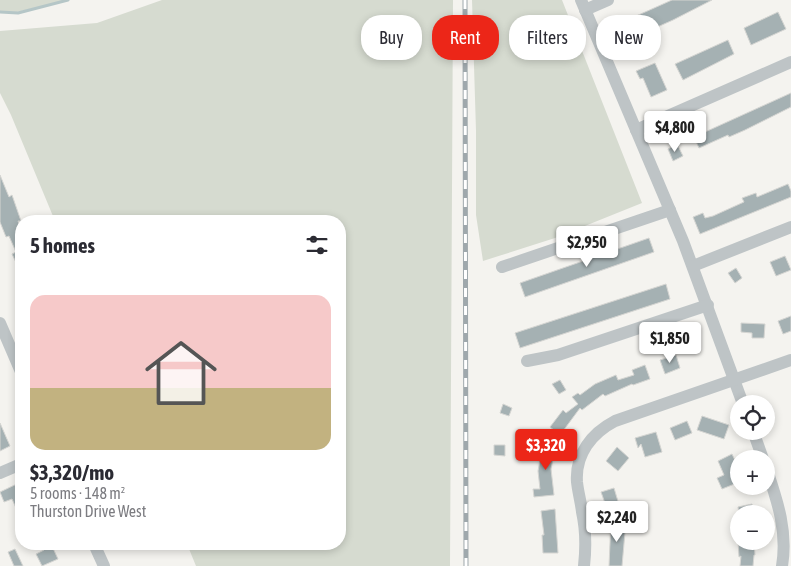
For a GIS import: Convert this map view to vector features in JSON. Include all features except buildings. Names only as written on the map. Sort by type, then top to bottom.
[{"type":"street","points":[[608,0],[583,5],[693,266],[740,395]]},
{"type":"street","points":[[636,130],[791,62]]},
{"type":"street","points":[[502,266],[670,210]]},
{"type":"street","points":[[693,266],[791,227]]},
{"type":"street","points":[[527,361],[558,355],[708,305]]},
{"type":"street","points":[[0,323],[15,358]]},
{"type":"street","points":[[584,566],[585,534],[576,480],[581,456],[586,445],[595,434],[615,420],[791,360]]},
{"type":"street","points":[[0,473],[15,467]]},
{"type":"street","points":[[775,495],[781,514],[784,538],[782,566]]},
{"type":"street","points":[[97,550],[104,566]]},
{"type":"shaded area","points":[[0,0],[68,0],[13,13],[0,12]]},
{"type":"shaded area","points":[[162,0],[453,0],[453,15],[432,15],[432,60],[453,60],[450,566],[196,566],[189,550],[346,550],[346,215],[53,215],[0,93],[0,31],[97,23]]},
{"type":"shaded area","points":[[472,0],[562,0],[568,15],[509,15],[509,60],[586,60],[642,203],[555,238],[483,261],[476,215],[474,60],[499,60],[499,15],[472,15]]},
{"type":"waterway","points":[[0,12],[18,13],[68,0]]},
{"type":"railway","points":[[465,0],[466,566]]}]
